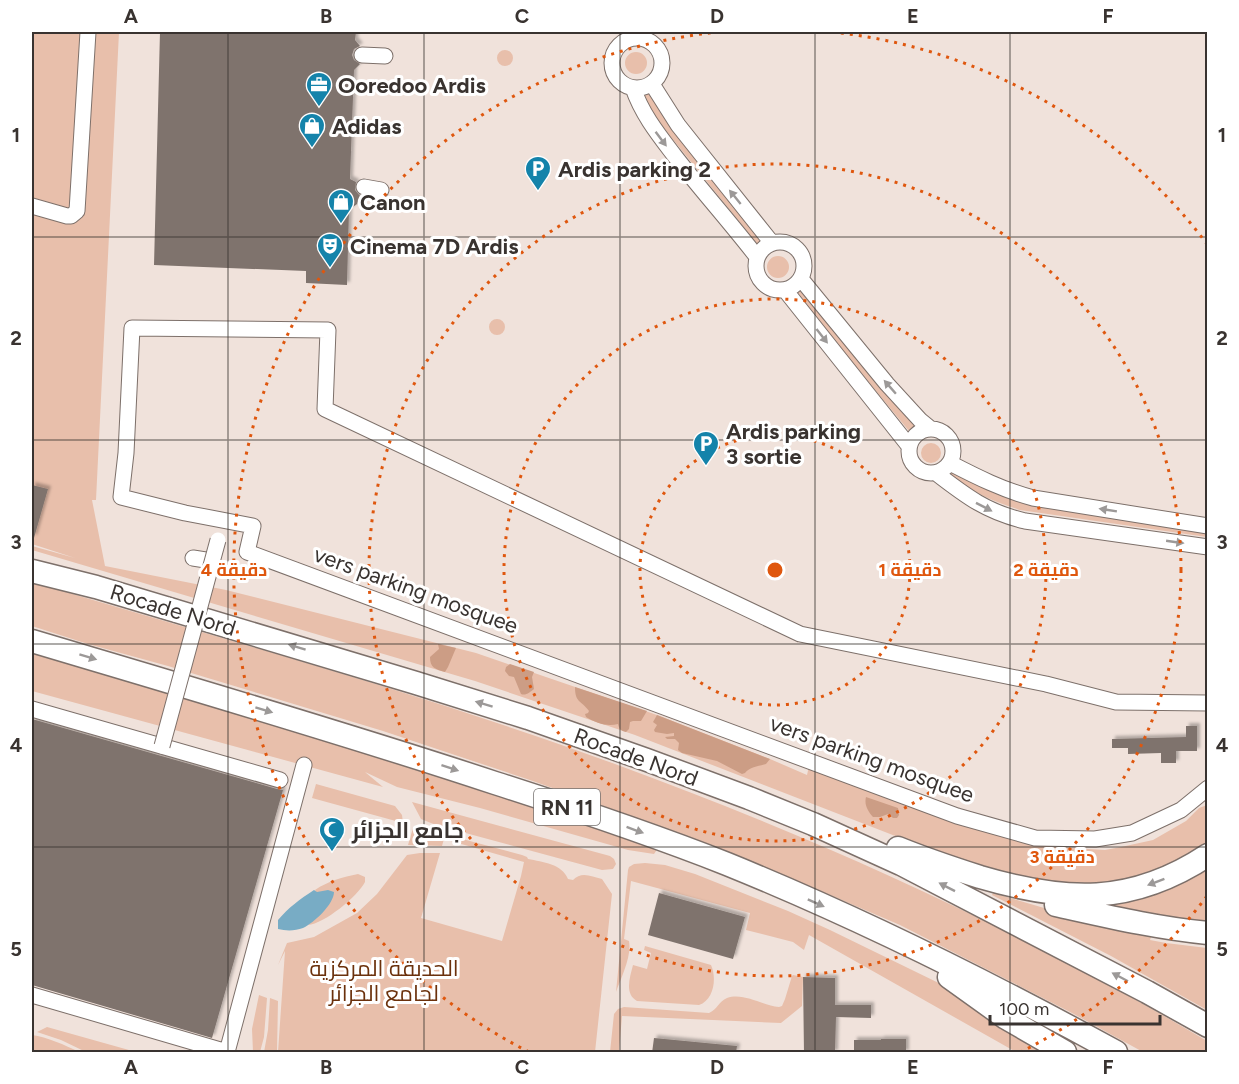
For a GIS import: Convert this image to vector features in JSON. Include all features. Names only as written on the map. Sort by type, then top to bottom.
[{"type":"highway","points":[[32,563],[51,568],[110,592]]},
{"type":"highway","name":"Rocade Nord","points":[[32,571],[110,592],[528,718],[647,760],[813,824],[975,901],[1208,1026]]},
{"type":"highway","name":"RN 11","points":[[32,641],[334,731],[569,807],[727,864],[916,949],[1116,1053]]},
{"type":"highway","points":[[528,718],[572,727],[654,754],[754,790],[914,855],[1023,889],[1066,895],[1120,892],[1146,886],[1178,873],[1208,855]]},
{"type":"highway","points":[[951,868],[1019,895],[1056,905],[1138,923],[1208,933]]},
{"type":"highway","points":[[916,949],[982,1002],[1065,1053]]},
{"type":"street","points":[[32,206],[67,216],[77,211],[88,32]]},
{"type":"street","points":[[645,35],[662,55],[662,71],[652,84],[646,87],[626,86],[615,76],[612,69],[613,54],[624,36],[631,38],[645,35]]},
{"type":"street","points":[[362,55],[385,56]]},
{"type":"street","points":[[652,84],[678,125],[772,243]]},
{"type":"street","points":[[633,88],[645,115],[657,133],[757,257]]},
{"type":"street","points":[[364,187],[381,190]]},
{"type":"street","points":[[772,243],[790,244],[798,249],[804,262],[801,279],[793,287],[785,290],[776,291],[766,287],[756,272],[755,262],[760,251],[772,243]]},
{"type":"street","points":[[801,279],[887,384],[920,420],[949,439],[953,455],[950,463],[943,470],[928,474],[913,466],[908,453],[912,439],[918,433],[931,429]]},
{"type":"street","points":[[785,290],[909,446]]},
{"type":"street","name":"vers parking mosquee","points":[[1208,703],[1116,702],[1046,684],[800,634],[325,410],[328,330],[132,328],[126,453],[121,497],[185,513],[253,526],[247,552],[957,816],[1035,838],[1095,839],[1132,833],[1181,810],[1208,788]]},
{"type":"street","points":[[950,463],[994,485],[1033,498],[1208,526]]},
{"type":"street","points":[[936,473],[975,502],[1009,517],[1208,547]]},
{"type":"street","points":[[162,746],[218,540]]},
{"type":"street","points":[[193,558],[212,561]]},
{"type":"street","points":[[32,709],[280,780]]},
{"type":"street","points":[[32,995],[227,1052],[304,765]]},
{"type":"street","points":[[1138,931],[1178,940],[1208,943]]},
{"type":"green space","points":[[32,32],[119,32],[96,500],[92,500],[105,566],[226,590],[476,653],[657,715],[807,775],[809,766],[1025,842],[1055,847],[1105,850],[1121,847],[1153,840],[1186,821],[1199,808],[1207,805],[1207,849],[1160,875],[1071,889],[970,865],[635,735],[475,681],[32,550],[32,546],[75,558],[32,544]]},
{"type":"green space","points":[[502,50],[508,50],[513,58],[511,64],[502,66],[497,61],[497,55]]},
{"type":"green space","points":[[632,52],[640,52],[647,59],[647,67],[640,74],[632,74],[625,67],[625,59]]},
{"type":"green space","points":[[648,90],[660,112],[764,241],[758,245],[654,116],[642,93]]},
{"type":"green space","points":[[778,256],[786,259],[789,267],[786,275],[778,278],[770,275],[767,267],[770,259]]},
{"type":"green space","points":[[800,287],[915,426],[909,431],[794,292]]},
{"type":"green space","points":[[494,319],[500,319],[505,327],[503,333],[494,335],[489,330],[489,324]]},
{"type":"green space","points":[[927,443],[935,443],[941,449],[941,457],[935,463],[927,463],[921,457],[921,449]]},
{"type":"green space","points":[[954,470],[986,489],[1012,500],[1207,530],[1207,537],[1020,510],[966,487],[950,475]]},
{"type":"green space","points":[[32,582],[325,668],[470,714],[615,764],[768,823],[917,889],[1064,961],[1207,1041],[1207,1052],[1143,1052],[900,925],[751,861],[645,821],[383,731],[32,626]]},
{"type":"green space","points":[[32,652],[411,768],[638,842],[656,851],[654,854],[628,850],[397,787],[365,772],[383,787],[32,691]]},
{"type":"green space","points":[[316,784],[395,806],[402,815],[403,823],[312,798]]},
{"type":"green space","points":[[412,802],[610,856],[616,864],[613,869],[602,870],[436,825],[421,819]]},
{"type":"green space","name":"الحديقة المركزية لجامع الجزائر","points":[[413,828],[455,837],[551,864],[561,870],[568,879],[573,880],[583,875],[602,879],[612,894],[595,1052],[278,1052],[285,951],[278,965],[287,943],[314,937],[357,913],[377,894],[407,855],[440,853],[421,918],[502,941],[524,862],[444,839],[442,846],[408,845]]},
{"type":"green space","points":[[1207,863],[1207,926],[1073,902]]},
{"type":"green space","points":[[634,864],[665,865],[695,874],[830,930],[951,989],[1059,1052],[1016,1052],[809,935],[804,950],[793,942],[746,930],[750,913],[631,881],[624,939],[629,941],[630,947],[616,992],[628,870]]},
{"type":"green space","points":[[358,874],[365,877],[361,888],[331,915],[308,925],[317,917],[319,892],[315,890],[325,884]]},
{"type":"green space","points":[[993,893],[1151,937],[1150,940],[1207,948],[1207,1010],[1111,956],[992,895]]},
{"type":"green space","points":[[645,946],[711,965],[714,982],[708,998],[699,1005],[637,1001],[633,998],[629,985],[633,965],[647,969],[651,953],[644,950]]},
{"type":"green space","points":[[793,975],[803,977],[802,1006],[781,1023],[622,1016],[619,1052],[610,1052],[614,1014],[618,1009],[624,1007],[709,1013],[724,999],[733,997],[747,998],[779,1007],[782,1006]]},
{"type":"green space","points":[[259,995],[267,998],[264,1037],[260,1052],[253,1052],[252,1029]]},
{"type":"green space","points":[[270,998],[278,1001],[277,1052],[264,1052]]},
{"type":"green space","points":[[47,1027],[136,1052],[86,1052],[37,1032]]},
{"type":"green space","points":[[32,1035],[50,1039],[79,1052],[32,1052]]},
{"type":"shaded area","points":[[438,644],[456,648],[445,672],[436,669],[431,664],[430,657],[439,649]]},
{"type":"shaded area","points":[[510,664],[534,672],[532,677],[534,689],[521,694],[514,677],[509,676],[505,671]]},
{"type":"shaded area","points":[[575,687],[647,711],[641,721],[630,722],[629,729],[624,732],[620,730],[618,724],[602,724],[586,717],[585,714],[589,711],[577,699]]},
{"type":"shaded area","points":[[657,715],[770,759],[766,764],[742,774],[717,761],[682,753],[678,750],[679,743],[675,739],[665,737],[674,736],[674,733],[655,732],[657,725],[653,722]]},
{"type":"shaded area","points":[[866,797],[898,808],[899,815],[897,818],[888,814],[873,817],[867,808]]},
{"type":"water","points":[[314,890],[334,892],[331,902],[323,913],[303,928],[278,929],[278,920],[294,904]]},
{"type":"building","points":[[160,32],[356,32],[355,40],[360,46],[354,49],[352,55],[354,60],[360,64],[354,70],[350,179],[356,182],[355,190],[360,196],[357,204],[349,210],[347,285],[306,283],[306,271],[154,265]]},
{"type":"building","points":[[32,485],[48,489],[34,538],[32,537]]},
{"type":"building","points":[[32,719],[283,790],[212,1038],[32,985]]},
{"type":"building","points":[[1186,726],[1197,726],[1197,751],[1176,751],[1176,763],[1161,763],[1161,753],[1128,754],[1128,748],[1112,748],[1112,739],[1186,737]]},
{"type":"building","points":[[659,893],[745,917],[733,959],[648,935]]},
{"type":"building","points":[[803,977],[835,978],[835,1005],[871,1005],[871,1018],[836,1017],[835,1053],[804,1053]]},
{"type":"building","points":[[654,1038],[737,1046],[736,1053],[652,1053]]},
{"type":"building","points":[[906,1039],[906,1053],[854,1053],[854,1040]]},
{"type":"place","name":"Ooredoo Ardis","points":[[319,108]]},
{"type":"place","name":"Adidas","points":[[312,149]]},
{"type":"place","name":"Ardis parking 2","points":[[538,192]]},
{"type":"place","name":"Canon","points":[[341,225]]},
{"type":"place","name":"Cinema 7D Ardis","points":[[330,269]]},
{"type":"place","name":"Ardis parking 3 sortie","points":[[706,467]]},
{"type":"place","name":"جامع الجزائر","points":[[332,853]]}]
